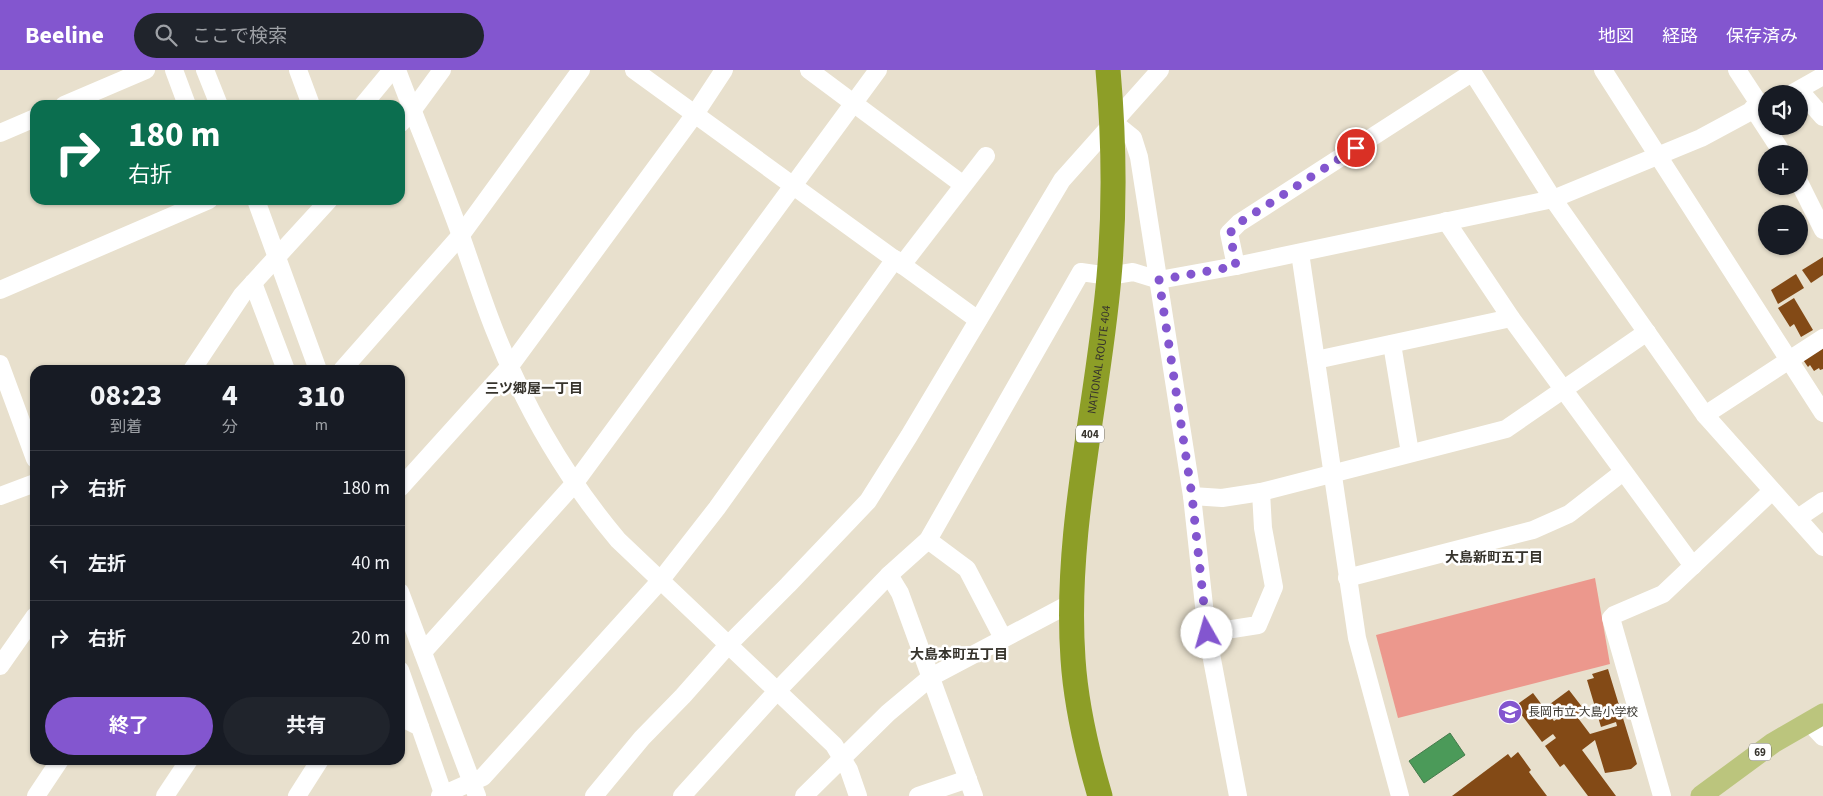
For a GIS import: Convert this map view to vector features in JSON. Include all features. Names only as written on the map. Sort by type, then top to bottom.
[{"type":"highway","name":"NATIONAL ROUTE 404","points":[[1100,796],[1080,716],[1073,660],[1071,603],[1074,552],[1109,276],[1112,121],[1108,70]]},
{"type":"main road","name":"69","points":[[1701,796],[1773,743],[1818,724]]},
{"type":"street","points":[[76,100],[146,70]]},
{"type":"street","points":[[174,70],[185,100]]},
{"type":"street","points":[[205,70],[217,100]]},
{"type":"street","points":[[298,70],[309,100]]},
{"type":"street","points":[[367,100],[392,70]]},
{"type":"street","points":[[397,70],[461,235],[494,330],[533,415],[574,484],[618,540],[834,745],[842,756],[858,796]]},
{"type":"street","points":[[405,119],[442,70]]},
{"type":"street","points":[[346,365],[461,235],[580,70]]},
{"type":"street","points":[[634,70],[978,320]]},
{"type":"street","points":[[405,482],[510,366],[695,114],[724,70]]},
{"type":"street","points":[[809,70],[962,184]]},
{"type":"street","points":[[423,652],[574,484],[878,70]]},
{"type":"street","points":[[594,796],[642,738],[683,696],[729,644],[788,586],[868,501],[884,479],[1062,180],[1094,145],[1112,121],[1160,70]]},
{"type":"street","points":[[1604,70],[1787,360],[1823,413]]},
{"type":"street","points":[[1737,70],[1758,103]]},
{"type":"street","points":[[1236,266],[1230,233],[1239,223],[1472,71],[1553,199],[1705,415],[1823,547]]},
{"type":"street","points":[[1808,85],[1823,76]]},
{"type":"street","points":[[1808,103],[1823,117]]},
{"type":"street","points":[[682,796],[777,691],[889,574],[928,540],[1081,272],[1109,276],[1133,272],[1159,280],[1300,253],[1553,199],[1701,138],[1758,107]]},
{"type":"street","points":[[0,133],[30,120]]},
{"type":"street","points":[[1112,121],[1133,138],[1139,157],[1192,496],[1207,633],[1238,796]]},
{"type":"street","points":[[405,684],[443,795],[475,790],[483,777],[660,581],[717,508],[898,262],[986,156]]},
{"type":"street","points":[[1806,195],[1823,230]]},
{"type":"street","points":[[0,290],[197,205]]},
{"type":"street","points":[[258,205],[316,365]]},
{"type":"street","points":[[195,365],[237,300],[324,205]]},
{"type":"street","points":[[1446,221],[1511,318],[1564,388],[1622,472],[1693,566]]},
{"type":"street","points":[[1300,253],[1347,578],[1358,638],[1400,796]]},
{"type":"street","points":[[253,284],[284,365]]},
{"type":"street","points":[[1316,360],[1511,318]]},
{"type":"street","points":[[1192,496],[1222,498],[1261,492],[1506,429],[1647,332]]},
{"type":"street","points":[[1705,415],[1823,338]]},
{"type":"street","points":[[1392,344],[1410,453]]},
{"type":"street","points":[[0,364],[30,445]]},
{"type":"street","points":[[1347,578],[1533,530],[1570,514],[1622,472]]},
{"type":"street","points":[[0,496],[30,484]]},
{"type":"street","points":[[1662,796],[1611,618],[1663,594],[1772,491]]},
{"type":"street","points":[[1207,633],[1258,625],[1274,587],[1263,528],[1261,492]]},
{"type":"street","points":[[1798,518],[1823,501]]},
{"type":"street","points":[[928,540],[967,569],[1003,638]]},
{"type":"street","points":[[889,574],[900,593],[974,796]]},
{"type":"street","points":[[804,796],[888,712],[931,677],[1071,603]]},
{"type":"street","points":[[405,605],[475,790]]},
{"type":"street","points":[[0,666],[30,626]]},
{"type":"street","points":[[405,720],[420,727]]},
{"type":"street","points":[[36,796],[57,765]]},
{"type":"street","points":[[165,796],[186,765]]},
{"type":"street","points":[[296,796],[317,765]]},
{"type":"street","points":[[918,796],[968,779]]},
{"type":"shaded area","points":[[1595,578],[1610,664],[1398,718],[1376,635]]},
{"type":"shaded area","points":[[1450,733],[1465,755],[1424,783],[1409,761]]},
{"type":"building","points":[[1823,257],[1823,275],[1811,283],[1802,270]]},
{"type":"building","points":[[1796,274],[1804,288],[1778,304],[1771,290]]},
{"type":"building","points":[[1794,298],[1813,330],[1801,337],[1794,324],[1790,327],[1778,308]]},
{"type":"building","points":[[1823,338],[1823,369],[1820,370],[1819,368],[1814,371],[1810,365],[1808,367],[1799,354]]},
{"type":"building","points":[[1608,669],[1637,764],[1631,769],[1605,773],[1595,740],[1582,750],[1616,796],[1588,796],[1564,764],[1560,767],[1545,746],[1556,738],[1553,734],[1542,742],[1515,706],[1533,693],[1554,721],[1560,717],[1550,704],[1569,690],[1586,712],[1578,718],[1590,734],[1617,726],[1616,722],[1601,727],[1587,680],[1594,678],[1592,674]]},
{"type":"building","points":[[1518,752],[1531,770],[1529,772],[1547,796],[1452,796],[1508,754],[1511,758]]},
{"type":"place","name":"長岡市立 大島小学校","points":[[1510,712]]},
{"type":"district","name":"三ツ郷屋一丁目","points":[[534,388]]},
{"type":"district","name":"大島新町五丁目","points":[[1494,557]]},
{"type":"district","name":"大島本町五丁目","points":[[959,654]]},
{"type":"route","points":[[1207,633],[1192,496],[1159,280],[1236,266],[1230,233],[1239,223],[1356,148]]}]
